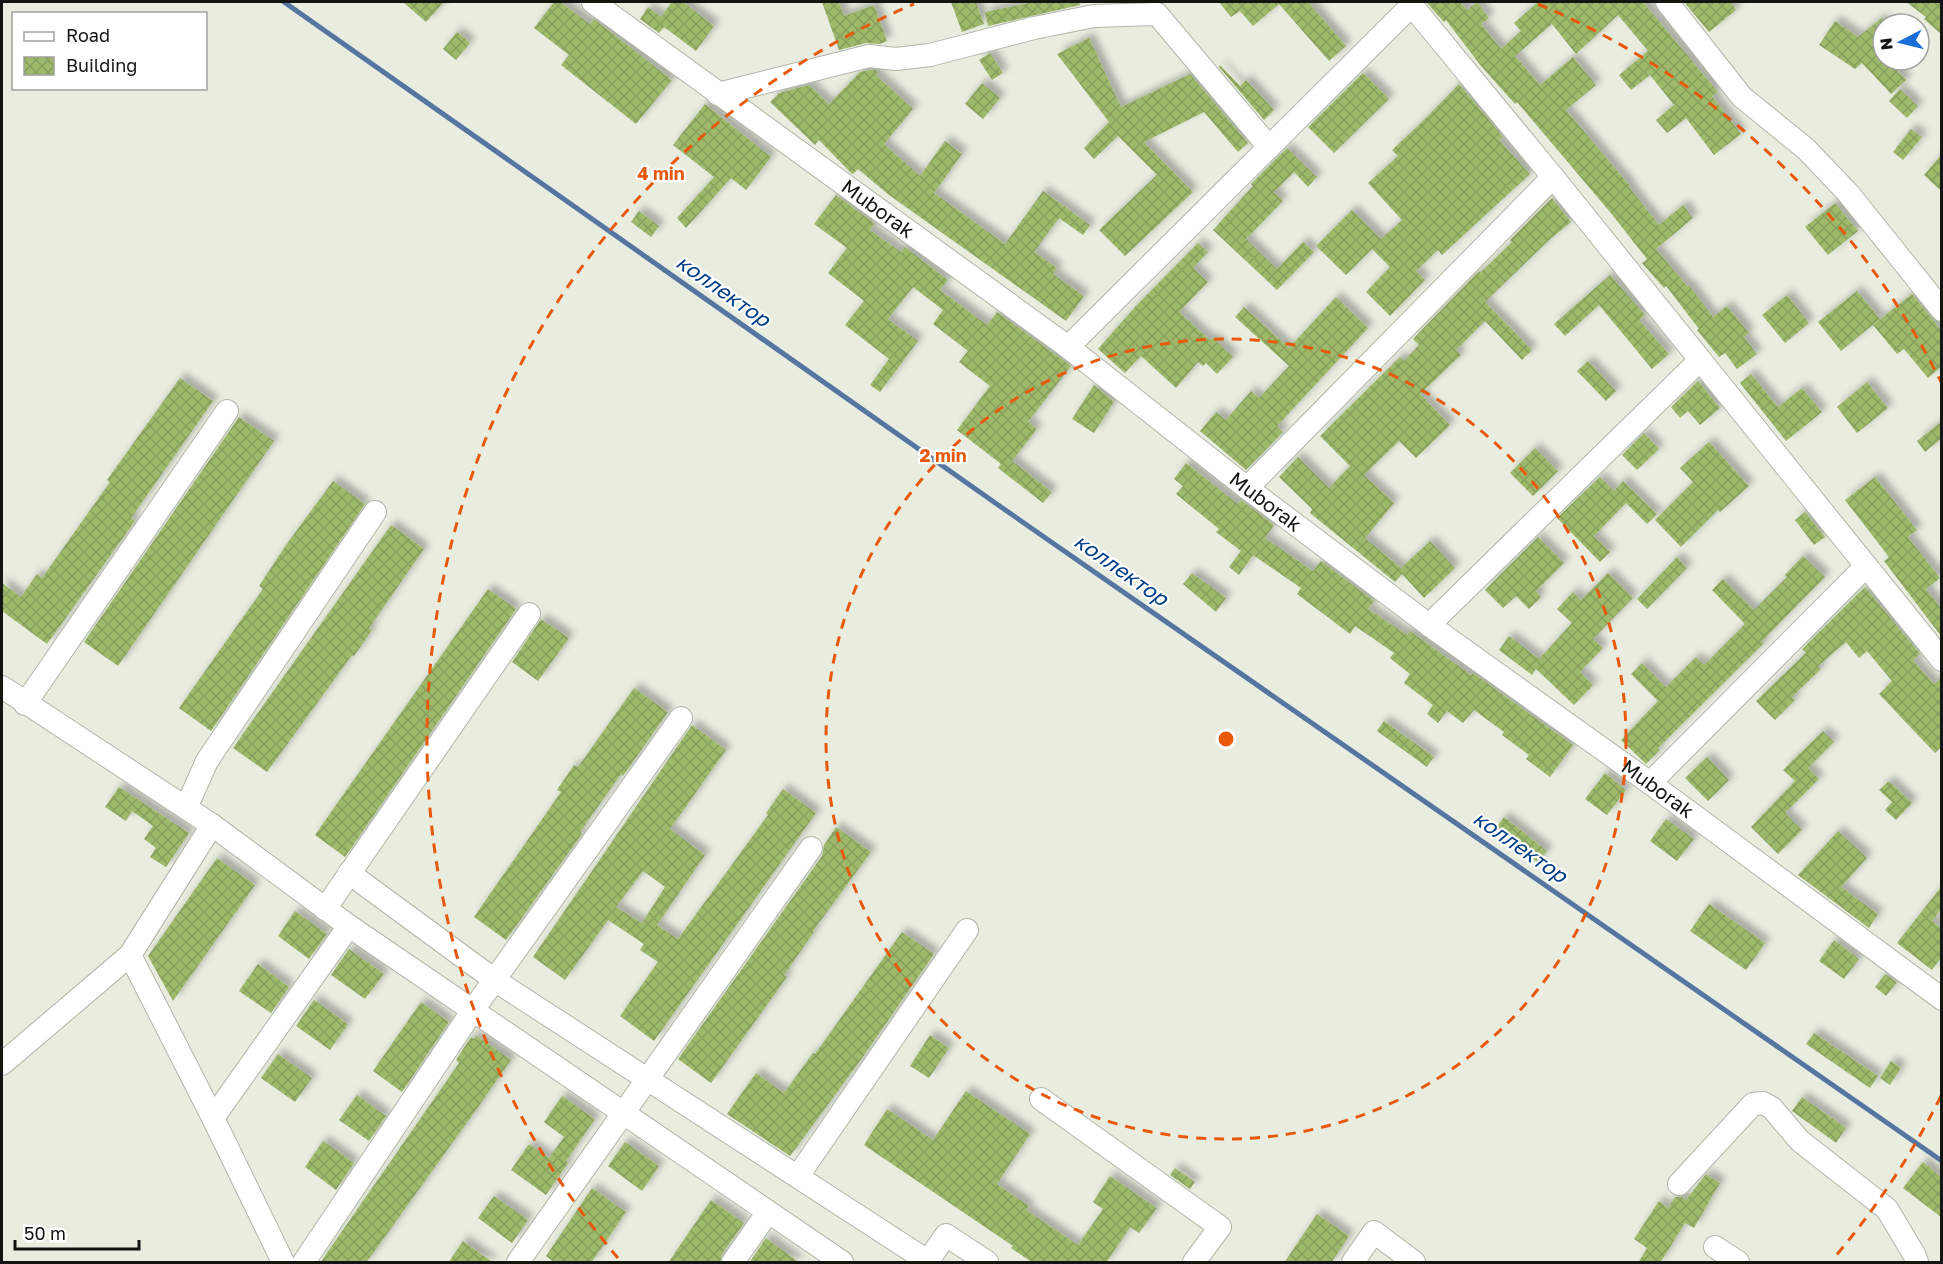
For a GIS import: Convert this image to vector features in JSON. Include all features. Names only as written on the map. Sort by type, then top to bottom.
[{"type":"street","name":"Muborak","points":[[593,2],[1068,347],[1247,488],[1429,625],[1650,783],[1941,999]]},
{"type":"street","points":[[1667,2],[1742,97],[1806,148],[1848,193],[1941,310]]},
{"type":"street","points":[[1068,347],[1410,3],[1553,177],[1941,660]]},
{"type":"street","points":[[718,94],[869,56],[896,59],[930,55],[1034,27],[1084,18],[1157,14],[1269,147]]},
{"type":"street","points":[[1247,488],[1553,177]]},
{"type":"street","points":[[1429,625],[1700,360]]},
{"type":"street","points":[[25,704],[227,411]]},
{"type":"street","points":[[186,808],[207,761],[375,512]]},
{"type":"street","points":[[1650,783],[1866,566]]},
{"type":"street","points":[[325,909],[529,614]]},
{"type":"street","points":[[2,687],[212,825],[349,926],[842,1263]]},
{"type":"street","points":[[304,1263],[473,1010],[496,981],[681,718]]},
{"type":"street","points":[[2,1064],[130,955],[212,825]]},
{"type":"street","points":[[518,1263],[811,848]]},
{"type":"street","points":[[349,873],[496,981],[928,1262],[946,1235],[987,1263]]},
{"type":"street","points":[[213,1118],[349,926]]},
{"type":"street","points":[[798,1176],[967,930]]},
{"type":"street","points":[[130,955],[284,1263]]},
{"type":"street","points":[[1041,1099],[1220,1227],[1194,1263]]},
{"type":"street","points":[[1679,1184],[1753,1104],[1763,1103],[1772,1108],[1800,1142],[1887,1209],[1917,1263]]},
{"type":"street","points":[[734,1263],[768,1212]]},
{"type":"street","points":[[1353,1263],[1374,1232],[1414,1263]]},
{"type":"street","points":[[1715,1246],[1738,1263]]},
{"type":"building","points":[[403,2],[444,2],[426,22]]},
{"type":"building","points":[[554,2],[560,2],[590,24],[594,19],[672,80],[636,124],[561,65],[569,55],[534,28]]},
{"type":"building","points":[[672,2],[683,2],[714,26],[696,51],[664,27],[659,33],[640,19],[648,7],[661,17]]},
{"type":"building","points":[[822,2],[839,2],[844,16],[874,5],[887,41],[880,44],[866,43],[839,50]]},
{"type":"building","points":[[951,2],[976,2],[984,24],[962,32]]},
{"type":"building","points":[[1033,2],[1079,2],[1080,5],[988,26],[985,12]]},
{"type":"building","points":[[1219,2],[1308,2],[1346,46],[1329,61],[1279,4],[1253,26],[1240,11],[1231,17]]},
{"type":"building","points":[[1426,2],[1460,2],[1467,10],[1477,2],[1489,18],[1481,24],[1501,49],[1521,31],[1514,23],[1538,2],[1643,2],[1718,92],[1712,96],[1741,134],[1714,155],[1686,118],[1667,133],[1656,120],[1674,105],[1650,75],[1631,90],[1619,75],[1648,51],[1618,15],[1576,54],[1552,24],[1515,56],[1540,85],[1573,57],[1596,85],[1566,110],[1630,186],[1659,225],[1683,205],[1693,218],[1656,249],[1688,287],[1689,285],[1713,317],[1727,306],[1749,333],[1744,337],[1757,354],[1737,369],[1725,353],[1719,357],[1666,286],[1664,288],[1642,263],[1647,259],[1610,212],[1517,102],[1515,104],[1481,66],[1446,20],[1444,22]]},
{"type":"building","points":[[1684,2],[1730,2],[1736,10],[1709,32]]},
{"type":"building","points":[[1906,2],[1941,2],[1941,34],[1931,25],[1931,12],[1919,12]]},
{"type":"building","points":[[1835,21],[1858,37],[1871,27],[1871,72],[1898,72],[1906,80],[1891,94],[1862,63],[1855,69],[1819,45]]},
{"type":"building","points":[[457,32],[470,43],[456,60],[443,49]]},
{"type":"building","points":[[1089,38],[1121,107],[1190,74],[1248,143],[1238,152],[1204,112],[1144,142],[1193,192],[1125,256],[1099,230],[1157,175],[1118,136],[1094,159],[1084,148],[1109,122],[1057,54]]},
{"type":"building","points":[[990,53],[1003,73],[992,80],[979,60]]},
{"type":"building","points":[[1220,65],[1240,86],[1246,80],[1274,110],[1264,120],[1219,67]]},
{"type":"building","points":[[876,70],[878,72],[876,75],[913,109],[884,144],[920,176],[945,141],[962,154],[934,193],[1005,244],[1043,191],[1090,225],[1083,235],[1059,218],[1034,252],[1057,268],[1053,274],[1084,296],[1066,321],[889,195],[858,169],[853,174],[851,173],[819,140],[815,145],[770,102],[779,93],[809,85],[829,104],[860,72]]},
{"type":"building","points":[[1363,73],[1389,99],[1334,153],[1308,127]]},
{"type":"building","points":[[982,83],[1000,98],[983,119],[965,104]]},
{"type":"building","points":[[1459,84],[1503,137],[1499,140],[1530,174],[1442,255],[1438,250],[1416,271],[1425,280],[1390,316],[1366,292],[1390,267],[1372,249],[1346,275],[1316,246],[1352,210],[1381,239],[1402,220],[1368,183],[1398,156],[1392,150]]},
{"type":"building","points":[[1900,89],[1918,106],[1907,118],[1889,101]]},
{"type":"building","points":[[705,104],[771,157],[746,190],[731,178],[686,228],[677,218],[714,177],[673,145]]},
{"type":"building","points":[[1911,129],[1922,137],[1903,160],[1893,152]]},
{"type":"building","points":[[1287,148],[1317,177],[1308,187],[1294,172],[1274,192],[1283,201],[1246,239],[1277,269],[1303,242],[1314,252],[1277,290],[1213,230],[1253,186],[1251,184]]},
{"type":"building","points":[[1941,155],[1941,191],[1924,175]]},
{"type":"building","points":[[836,195],[874,223],[870,230],[901,252],[905,247],[948,280],[940,290],[987,325],[997,312],[1071,366],[1028,422],[1037,429],[1012,461],[1052,492],[1043,503],[998,468],[1001,464],[957,430],[990,386],[959,362],[968,351],[933,324],[943,310],[913,287],[888,319],[918,341],[880,392],[870,385],[889,359],[845,325],[864,301],[828,273],[847,248],[814,224]]},
{"type":"building","points":[[1552,198],[1571,222],[1549,240],[1485,302],[1532,350],[1522,360],[1485,321],[1456,350],[1461,355],[1420,394],[1450,425],[1416,458],[1399,441],[1364,475],[1394,503],[1365,538],[1401,568],[1430,541],[1455,568],[1424,598],[1402,574],[1395,582],[1310,513],[1312,509],[1279,477],[1298,457],[1329,488],[1350,466],[1320,436],[1400,357],[1404,361],[1419,345],[1413,339],[1479,271],[1480,273],[1512,242],[1510,240]]},
{"type":"building","points":[[1835,203],[1858,231],[1828,255],[1805,227]]},
{"type":"building","points":[[639,211],[659,226],[651,237],[631,222]]},
{"type":"building","points":[[1198,243],[1208,252],[1193,268],[1208,282],[1179,312],[1233,357],[1217,374],[1206,363],[1203,366],[1198,362],[1176,388],[1141,356],[1125,373],[1098,349],[1135,307]]},
{"type":"building","points":[[1610,275],[1645,315],[1639,320],[1669,354],[1652,369],[1599,305],[1565,336],[1554,324]]},
{"type":"building","points":[[1857,291],[1880,319],[1841,351],[1818,322]]},
{"type":"building","points":[[1912,294],[1941,330],[1941,367],[1928,378],[1904,349],[1897,354],[1873,325]]},
{"type":"building","points":[[1787,295],[1809,323],[1785,343],[1762,315]]},
{"type":"building","points":[[1336,297],[1368,328],[1277,426],[1283,432],[1246,470],[1200,431],[1216,412],[1226,420],[1251,391],[1259,398],[1289,366],[1235,317],[1244,307],[1289,348]]},
{"type":"building","points":[[1588,361],[1616,391],[1606,401],[1577,371]]},
{"type":"building","points":[[1751,374],[1778,407],[1802,388],[1822,412],[1786,441],[1740,383]]},
{"type":"building","points":[[180,378],[213,401],[131,518],[135,521],[47,644],[2,611],[2,583],[21,597],[37,574],[42,578],[110,482],[107,480]]},
{"type":"building","points":[[1698,381],[1720,408],[1700,425],[1688,411],[1680,418],[1671,407]]},
{"type":"building","points":[[1867,382],[1888,408],[1857,433],[1837,407]]},
{"type":"building","points":[[1094,385],[1114,402],[1094,433],[1072,419]]},
{"type":"building","points":[[239,417],[274,441],[118,666],[84,642]]},
{"type":"building","points":[[1941,422],[1941,439],[1925,452],[1917,441]]},
{"type":"building","points":[[1644,433],[1659,449],[1637,470],[1622,455]]},
{"type":"building","points":[[1709,442],[1749,486],[1720,512],[1718,510],[1681,547],[1655,520],[1693,482],[1680,468]]},
{"type":"building","points":[[1535,448],[1558,471],[1533,496],[1510,473]]},
{"type":"building","points":[[1186,463],[1238,504],[1241,500],[1274,525],[1265,538],[1313,571],[1321,561],[1374,601],[1368,609],[1407,635],[1410,631],[1573,745],[1550,777],[1526,759],[1529,755],[1502,735],[1504,732],[1474,710],[1463,723],[1447,711],[1438,723],[1427,714],[1433,705],[1404,683],[1410,674],[1390,658],[1394,653],[1355,626],[1350,634],[1297,594],[1301,588],[1253,555],[1239,575],[1229,567],[1241,551],[1216,532],[1219,529],[1176,494],[1183,486],[1174,479]]},
{"type":"building","points":[[1600,477],[1614,491],[1623,481],[1657,514],[1647,524],[1626,503],[1594,536],[1610,552],[1600,562],[1557,518]]},
{"type":"building","points":[[1875,477],[1917,530],[1908,537],[1940,578],[1926,589],[1941,608],[1941,636],[1884,561],[1889,557],[1845,500]]},
{"type":"building","points":[[333,481],[365,504],[211,731],[179,708],[263,589],[259,586],[286,545]]},
{"type":"building","points":[[1805,512],[1825,537],[1814,545],[1795,520]]},
{"type":"building","points":[[391,525],[424,549],[369,628],[372,630],[354,656],[352,655],[267,772],[233,748]]},
{"type":"building","points":[[1538,537],[1564,563],[1536,591],[1541,597],[1529,609],[1516,596],[1503,608],[1485,590]]},
{"type":"building","points":[[1803,556],[1825,577],[1762,641],[1764,643],[1658,748],[1660,750],[1646,764],[1621,740],[1658,701],[1631,674],[1642,663],[1666,687],[1696,657],[1704,665],[1745,624],[1712,590],[1723,579],[1754,610],[1787,577],[1785,575]]},
{"type":"building","points":[[1677,557],[1687,568],[1647,609],[1637,599]]},
{"type":"building","points":[[1192,573],[1226,598],[1216,612],[1183,584]]},
{"type":"building","points":[[1608,573],[1633,598],[1593,639],[1603,648],[1580,672],[1593,685],[1574,705],[1536,669],[1532,675],[1499,650],[1509,636],[1539,659],[1572,623],[1557,609],[1573,592],[1581,600]]},
{"type":"building","points":[[1865,587],[1920,654],[1913,660],[1934,684],[1941,678],[1941,747],[1935,753],[1879,694],[1892,681],[1867,651],[1859,658],[1846,642],[1818,666],[1821,669],[1792,697],[1795,700],[1775,720],[1756,701],[1806,653],[1802,649]]},
{"type":"building","points":[[488,589],[516,609],[345,857],[315,835]]},
{"type":"building","points":[[541,619],[569,638],[538,681],[512,662]]},
{"type":"building","points":[[634,688],[668,712],[623,776],[621,774],[580,832],[582,834],[506,940],[474,917],[561,792],[557,790],[574,765],[578,767]]},
{"type":"building","points":[[1384,721],[1434,757],[1427,767],[1377,731]]},
{"type":"building","points":[[692,725],[726,750],[670,829],[705,855],[657,925],[678,939],[768,815],[766,813],[783,789],[816,813],[654,1041],[620,1016],[658,962],[640,950],[644,944],[608,920],[565,980],[533,957]],"holes":[[[643,871],[665,887],[642,923],[616,907]]]},
{"type":"building","points":[[1823,731],[1834,742],[1808,768],[1819,779],[1785,813],[1802,830],[1778,854],[1751,827],[1795,781],[1783,770]]},
{"type":"building","points":[[1707,757],[1729,780],[1708,801],[1685,778]]},
{"type":"building","points":[[1605,773],[1626,790],[1607,815],[1585,799]]},
{"type":"building","points":[[1889,781],[1912,803],[1896,820],[1885,810],[1892,802],[1879,790]]},
{"type":"building","points":[[119,787],[189,833],[166,867],[150,857],[156,848],[144,839],[153,826],[132,811],[126,821],[105,807]]},
{"type":"building","points":[[1504,817],[1547,851],[1538,863],[1495,829]]},
{"type":"building","points":[[1666,819],[1694,839],[1677,861],[1650,841]]},
{"type":"building","points":[[836,827],[871,852],[813,931],[784,975],[787,977],[711,1083],[678,1059],[822,856],[824,845]]},
{"type":"building","points":[[1838,831],[1867,858],[1841,887],[1878,914],[1869,928],[1798,875]]},
{"type":"building","points":[[217,858],[255,885],[173,1001],[148,956]]},
{"type":"building","points":[[1941,887],[1941,909],[1932,921],[1941,928],[1941,958],[1932,970],[1897,943]]},
{"type":"building","points":[[1709,904],[1765,943],[1746,970],[1690,931]]},
{"type":"building","points":[[295,911],[327,934],[309,959],[278,936]]},
{"type":"building","points":[[902,932],[934,954],[860,1061],[790,1156],[727,1114],[756,1073],[784,1093],[813,1053],[815,1054]]},
{"type":"building","points":[[1834,940],[1859,959],[1844,979],[1819,961]]},
{"type":"building","points":[[349,949],[384,974],[365,999],[331,975]]},
{"type":"building","points":[[258,964],[289,987],[271,1013],[239,991]]},
{"type":"building","points":[[1885,974],[1897,982],[1886,996],[1875,987]]},
{"type":"building","points":[[314,1000],[348,1024],[330,1050],[296,1026]]},
{"type":"building","points":[[421,1002],[449,1022],[402,1092],[373,1071]]},
{"type":"building","points":[[1814,1033],[1878,1076],[1870,1088],[1806,1044]]},
{"type":"building","points":[[930,1035],[949,1048],[929,1078],[910,1066]]},
{"type":"building","points":[[477,1036],[511,1060],[366,1263],[320,1263],[459,1063],[456,1060],[471,1037],[474,1039]]},
{"type":"building","points":[[278,1054],[312,1078],[295,1102],[261,1078]]},
{"type":"building","points":[[1891,1061],[1901,1068],[1890,1085],[1880,1078]]},
{"type":"building","points":[[966,1091],[1030,1134],[997,1184],[1029,1206],[1026,1210],[1078,1245],[1103,1209],[1093,1202],[1110,1176],[1157,1208],[1139,1233],[1130,1227],[1106,1263],[1033,1263],[1011,1248],[1013,1246],[864,1145],[887,1109],[933,1140]]},
{"type":"building","points":[[357,1095],[386,1116],[369,1141],[339,1120]]},
{"type":"building","points":[[562,1096],[595,1119],[546,1195],[511,1170],[529,1144],[549,1158],[564,1137],[544,1122]]},
{"type":"building","points":[[1802,1097],[1846,1128],[1836,1143],[1792,1111]]},
{"type":"building","points":[[323,1141],[354,1163],[336,1190],[305,1167]]},
{"type":"building","points":[[625,1142],[659,1166],[642,1191],[608,1166]]},
{"type":"building","points":[[1923,1162],[1941,1177],[1941,1217],[1903,1188]]},
{"type":"building","points":[[1175,1168],[1195,1182],[1190,1189],[1170,1175]]},
{"type":"building","points":[[1706,1174],[1720,1183],[1694,1228],[1685,1223],[1660,1263],[1638,1263],[1647,1248],[1634,1239],[1659,1201],[1668,1208],[1675,1197],[1682,1197],[1686,1200]]},
{"type":"building","points":[[592,1188],[626,1212],[591,1263],[555,1263],[546,1256]]},
{"type":"building","points":[[494,1196],[528,1220],[512,1243],[478,1218]]},
{"type":"building","points":[[711,1200],[744,1223],[722,1254],[720,1263],[668,1263]]},
{"type":"building","points":[[1317,1214],[1349,1236],[1331,1263],[1284,1263]]},
{"type":"building","points":[[766,1238],[800,1263],[749,1263]]},
{"type":"building","points":[[463,1241],[494,1263],[448,1263]]},
{"type":"waterway","name":"коллектор","points":[[284,2],[1001,507],[1942,1161]]}]
